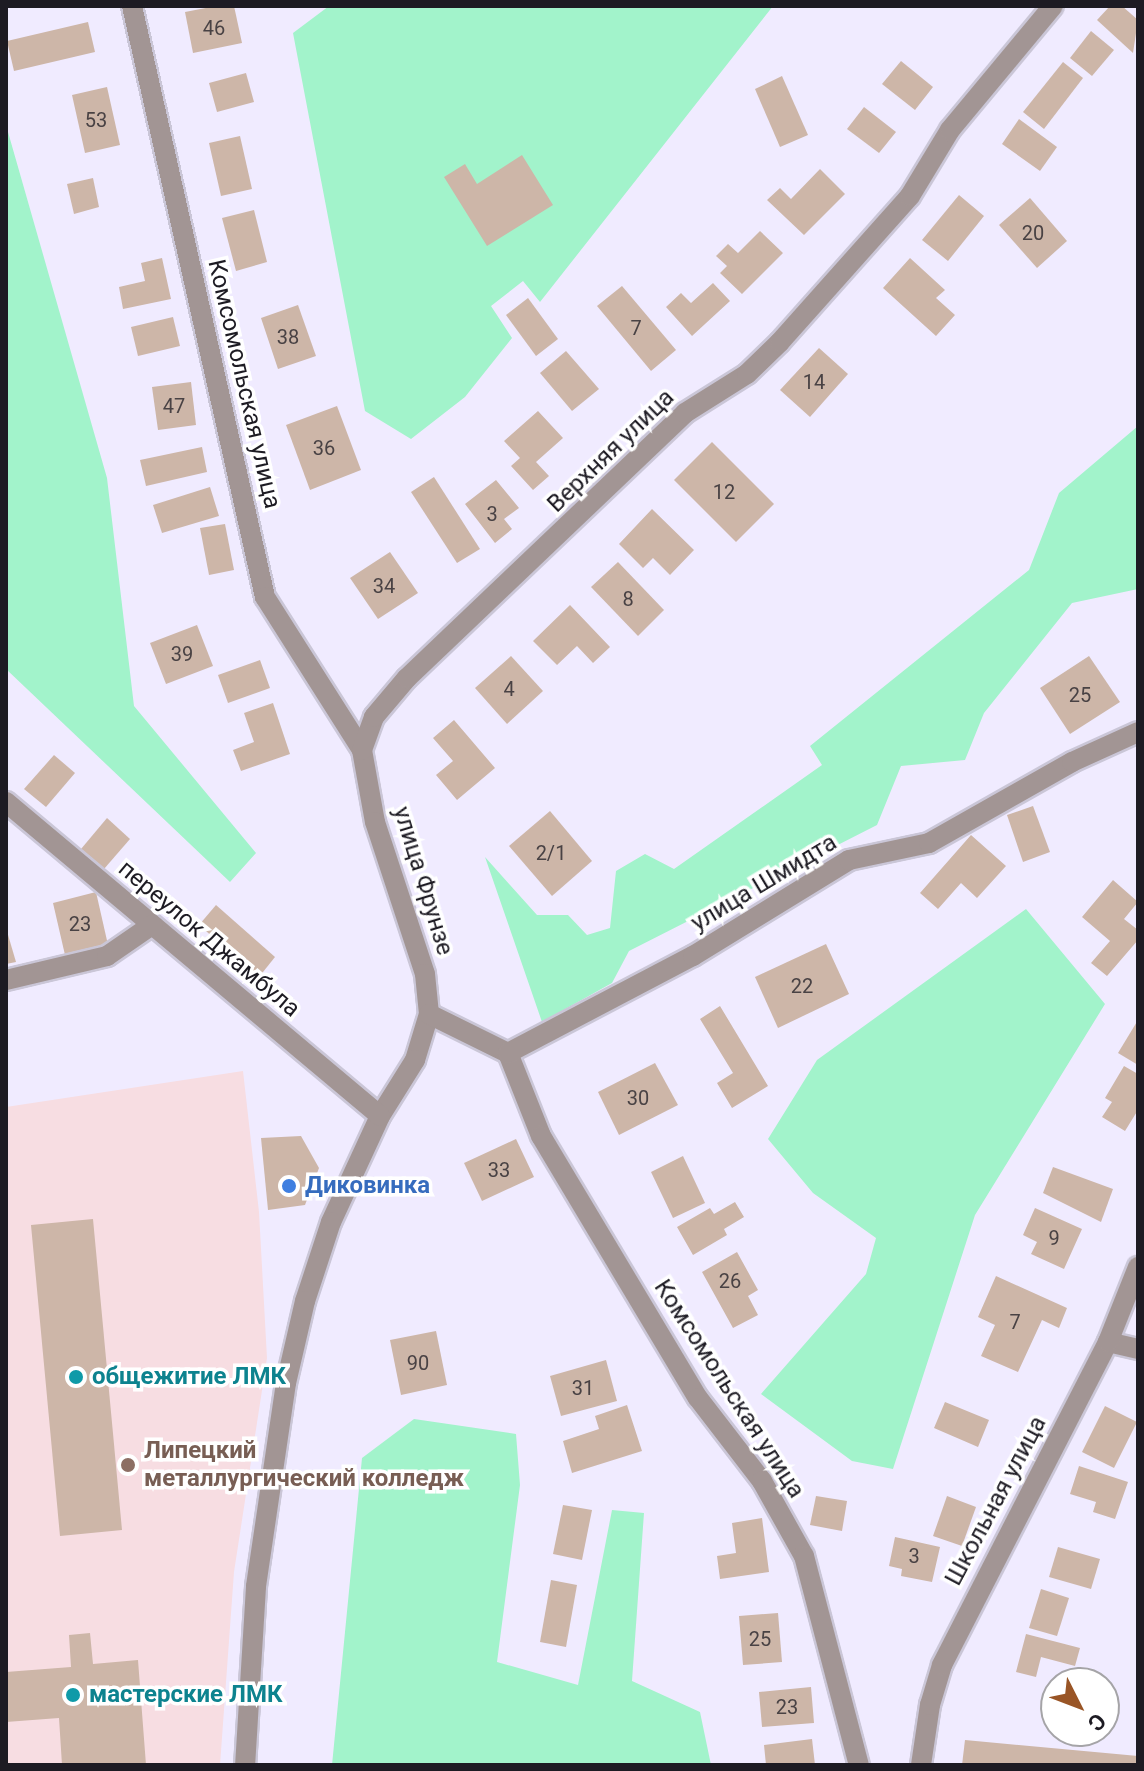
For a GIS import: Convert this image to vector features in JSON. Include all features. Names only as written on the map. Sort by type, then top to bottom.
[{"type":"street","name":"Комсомольская улица","points":[[132,6],[265,597],[362,750]]},
{"type":"street","name":"Верхняя улица","points":[[362,750],[374,717],[407,678],[685,413],[747,374],[780,342],[910,196],[950,130],[1053,6]]},
{"type":"street","name":"улица Шмидта","points":[[508,1053],[693,956],[849,860],[929,843],[1072,762],[1138,732]]},
{"type":"street","name":"улица Фрунзе","points":[[245,1765],[256,1587],[286,1383],[331,1222],[380,1116],[415,1060],[429,1014],[425,974],[375,822],[362,750]]},
{"type":"street","name":"переулок Джамбула","points":[[6,802],[380,1116]]},
{"type":"street","points":[[6,980],[107,956],[152,925]]},
{"type":"street","points":[[429,1014],[508,1053]]},
{"type":"street","name":"Комсомольская улица","points":[[508,1053],[541,1136],[698,1398],[762,1481],[804,1556],[859,1765]]},
{"type":"street","name":"Школьная улица","points":[[921,1765],[930,1705],[942,1665],[1108,1342],[1138,1267]]},
{"type":"street","points":[[1108,1342],[1138,1349]]},
{"type":"shaded area","name":"Липецкий металлургический колледж","points":[[243,1071],[259,1212],[267,1358],[234,1572],[220,1765],[6,1765],[6,1107]]},
{"type":"green space","points":[[329,6],[773,6],[540,302],[523,281],[491,306],[512,338],[465,397],[411,439],[365,411],[293,33]]},
{"type":"green space","points":[[6,125],[107,478],[134,706],[256,853],[230,882],[6,669]]},
{"type":"green space","points":[[1138,426],[1138,589],[1072,603],[984,713],[965,760],[901,766],[877,825],[629,951],[612,983],[542,1022],[485,857],[537,915],[568,915],[587,935],[610,928],[616,871],[645,854],[674,869],[822,765],[810,746],[1029,570],[1059,493]]},
{"type":"green space","points":[[1026,909],[1105,1004],[975,1215],[893,1469],[852,1461],[761,1394],[866,1274],[876,1238],[813,1193],[768,1139],[817,1060]]},
{"type":"green space","points":[[414,1419],[516,1434],[520,1485],[497,1662],[578,1685],[612,1510],[644,1513],[632,1681],[700,1712],[711,1765],[332,1765],[362,1458]]},
{"type":"building","points":[[234,6],[242,43],[193,53],[185,12]]},
{"type":"building","points":[[1110,6],[1122,6],[1138,20],[1133,53],[1097,20]]},
{"type":"building","points":[[88,22],[95,52],[14,71],[7,41]]},
{"type":"building","points":[[1091,31],[1114,50],[1092,76],[1070,58]]},
{"type":"building","points":[[901,61],[933,87],[915,110],[882,84]]},
{"type":"building","points":[[1063,62],[1083,78],[1044,129],[1023,112]]},
{"type":"building","points":[[246,73],[254,102],[217,112],[209,83]]},
{"type":"building","points":[[782,76],[808,135],[780,147],[755,89]]},
{"type":"building","points":[[107,87],[120,145],[85,153],[72,95]]},
{"type":"building","points":[[864,107],[896,132],[879,153],[847,129]]},
{"type":"building","points":[[1019,119],[1057,147],[1040,171],[1002,144]]},
{"type":"building","points":[[240,136],[252,189],[221,196],[209,143]]},
{"type":"building","points":[[522,155],[553,205],[487,246],[444,177],[465,164],[477,184]]},
{"type":"building","points":[[820,169],[845,194],[804,235],[767,200],[780,188],[791,199]]},
{"type":"building","points":[[93,178],[99,207],[74,214],[67,184]]},
{"type":"building","points":[[959,195],[984,216],[948,261],[922,240]]},
{"type":"building","points":[[1030,198],[1067,241],[1037,268],[999,225]]},
{"type":"building","points":[[254,210],[267,262],[236,271],[222,218]]},
{"type":"building","points":[[760,231],[783,253],[742,294],[720,273],[727,266],[716,256],[728,244],[738,253]]},
{"type":"building","points":[[162,258],[171,299],[123,309],[119,287],[145,281],[141,263]]},
{"type":"building","points":[[910,258],[945,290],[936,298],[955,315],[936,336],[883,288]]},
{"type":"building","points":[[713,283],[730,301],[692,336],[666,307],[681,293],[691,303]]},
{"type":"building","points":[[622,286],[676,350],[651,371],[597,306]]},
{"type":"building","points":[[528,298],[558,339],[536,356],[506,315]]},
{"type":"building","points":[[298,305],[316,356],[278,369],[261,318]]},
{"type":"building","points":[[173,317],[180,346],[138,356],[131,327]]},
{"type":"building","points":[[819,348],[848,374],[810,417],[780,390]]},
{"type":"building","points":[[566,351],[599,389],[572,411],[540,373]]},
{"type":"building","points":[[191,382],[196,425],[158,430],[152,387]]},
{"type":"building","points":[[337,406],[361,470],[310,490],[286,425]]},
{"type":"building","points":[[538,411],[563,438],[536,462],[549,476],[533,490],[511,466],[520,458],[504,441]]},
{"type":"building","points":[[712,442],[774,504],[736,542],[674,480]]},
{"type":"building","points":[[202,447],[207,472],[146,486],[140,460]]},
{"type":"building","points":[[434,477],[480,549],[457,563],[411,492]]},
{"type":"building","points":[[496,480],[519,508],[504,519],[512,529],[495,543],[465,504]]},
{"type":"building","points":[[210,487],[219,516],[162,533],[153,505]]},
{"type":"building","points":[[652,509],[694,550],[670,575],[653,558],[643,568],[619,544]]},
{"type":"building","points":[[225,524],[234,570],[209,575],[200,528]]},
{"type":"building","points":[[390,552],[418,593],[378,619],[350,578]]},
{"type":"building","points":[[618,562],[664,610],[638,636],[591,587]]},
{"type":"building","points":[[570,605],[610,647],[593,663],[577,646],[557,665],[533,641]]},
{"type":"building","points":[[197,625],[213,666],[166,684],[150,643]]},
{"type":"building","points":[[511,656],[543,691],[507,724],[475,688]]},
{"type":"building","points":[[1089,656],[1120,702],[1070,734],[1040,688]]},
{"type":"building","points":[[260,660],[270,688],[228,703],[218,675]]},
{"type":"building","points":[[273,703],[290,754],[241,771],[233,750],[254,742],[244,713]]},
{"type":"building","points":[[454,720],[495,768],[457,800],[436,775],[453,761],[433,738]]},
{"type":"building","points":[[54,755],[75,773],[46,807],[24,789]]},
{"type":"building","points":[[1033,806],[1050,852],[1023,862],[1007,815]]},
{"type":"building","points":[[550,811],[592,861],[552,896],[509,846]]},
{"type":"building","points":[[107,818],[130,839],[104,869],[81,849]]},
{"type":"building","points":[[971,835],[1006,866],[977,898],[961,883],[938,909],[920,893]]},
{"type":"building","points":[[1113,880],[1138,902],[1124,919],[1138,930],[1138,940],[1107,976],[1091,963],[1110,941],[1082,917]]},
{"type":"building","points":[[96,892],[108,945],[65,955],[53,903]]},
{"type":"building","points":[[216,905],[275,957],[259,977],[199,925]]},
{"type":"building","points":[[6,928],[16,962],[6,964]]},
{"type":"building","points":[[826,944],[849,994],[778,1028],[755,977]]},
{"type":"building","points":[[720,1006],[768,1086],[732,1108],[717,1083],[733,1073],[700,1019]]},
{"type":"building","points":[[1138,1020],[1138,1065],[1118,1053]]},
{"type":"building","points":[[655,1063],[678,1105],[619,1135],[598,1092]]},
{"type":"building","points":[[1124,1066],[1138,1074],[1138,1110],[1125,1131],[1102,1117],[1112,1102],[1105,1098]]},
{"type":"building","name":"Диковинка","points":[[301,1136],[319,1168],[305,1205],[268,1210],[261,1138]]},
{"type":"building","points":[[516,1139],[534,1177],[482,1201],[464,1163]]},
{"type":"building","points":[[683,1156],[705,1203],[673,1218],[651,1172]]},
{"type":"building","points":[[1053,1167],[1113,1189],[1101,1222],[1043,1193]]},
{"type":"building","points":[[735,1202],[744,1217],[724,1229],[727,1235],[693,1255],[677,1227],[710,1208],[714,1214]]},
{"type":"building","points":[[1035,1208],[1082,1229],[1064,1269],[1031,1254],[1037,1242],[1023,1235]]},
{"type":"building","name":"общежитие ЛМК","points":[[93,1219],[122,1530],[60,1536],[31,1225]]},
{"type":"building","points":[[737,1252],[758,1290],[748,1296],[758,1315],[733,1328],[702,1272]]},
{"type":"building","points":[[996,1276],[1067,1308],[1059,1328],[1042,1320],[1018,1372],[981,1356],[995,1325],[978,1317]]},
{"type":"building","points":[[436,1331],[447,1385],[401,1395],[390,1340]]},
{"type":"building","points":[[606,1360],[617,1401],[561,1416],[550,1376]]},
{"type":"building","points":[[945,1402],[989,1420],[978,1447],[934,1428]]},
{"type":"building","points":[[627,1405],[642,1451],[572,1473],[563,1441],[599,1429],[595,1416]]},
{"type":"building","points":[[1105,1406],[1137,1422],[1114,1468],[1082,1452]]},
{"type":"building","points":[[1079,1466],[1128,1482],[1115,1519],[1093,1512],[1096,1502],[1070,1494]]},
{"type":"building","points":[[816,1496],[847,1501],[842,1531],[810,1525]]},
{"type":"building","points":[[947,1496],[976,1507],[962,1546],[933,1536]]},
{"type":"building","points":[[563,1505],[592,1510],[582,1560],[553,1554]]},
{"type":"building","points":[[762,1518],[769,1572],[720,1579],[717,1556],[736,1553],[732,1523]]},
{"type":"building","points":[[895,1537],[940,1547],[932,1582],[901,1576],[902,1569],[889,1566]]},
{"type":"building","points":[[1058,1547],[1100,1559],[1091,1589],[1049,1577]]},
{"type":"building","points":[[551,1580],[577,1585],[566,1647],[540,1642]]},
{"type":"building","points":[[1041,1589],[1069,1598],[1057,1636],[1029,1628]]},
{"type":"building","points":[[778,1613],[782,1662],[743,1665],[739,1616]]},
{"type":"building","name":"мастерские ЛМК","points":[[90,1633],[93,1664],[138,1660],[146,1765],[62,1765],[59,1718],[6,1722],[6,1672],[71,1667],[69,1635]]},
{"type":"building","points":[[1026,1634],[1080,1648],[1075,1666],[1041,1657],[1036,1677],[1016,1672]]},
{"type":"building","points":[[811,1687],[814,1723],[762,1727],[759,1692]]},
{"type":"building","points":[[812,1739],[815,1765],[766,1765],[764,1745]]},
{"type":"building","points":[[965,1740],[1138,1756],[1138,1765],[962,1765]]},
{"type":"place","name":"Диковинка","points":[[289,1186]]},
{"type":"place","name":"общежитие ЛМК","points":[[76,1377]]},
{"type":"place","name":"Липецкий металлургический колледж","points":[[128,1465]]},
{"type":"place","name":"мастерские ЛМК","points":[[73,1695]]}]
